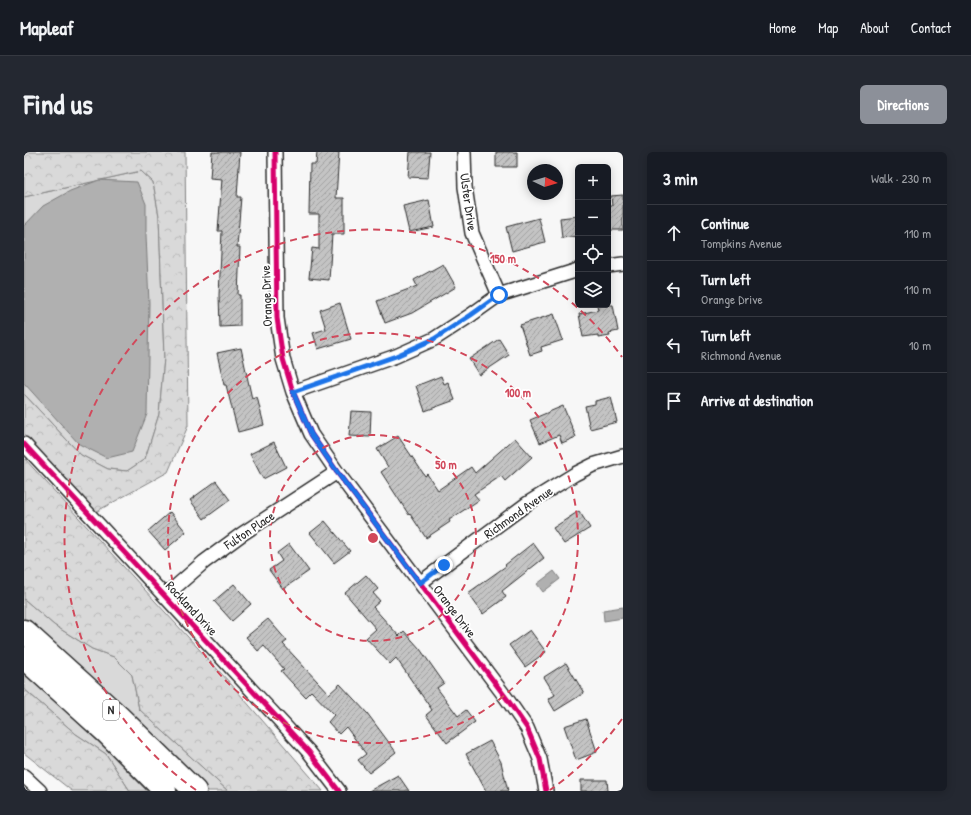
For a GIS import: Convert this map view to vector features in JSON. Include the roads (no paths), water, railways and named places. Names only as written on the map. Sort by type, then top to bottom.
[{"type":"highway","name":"N","points":[[24,631],[118,716],[194,791]]},
{"type":"highway","name":"N","points":[[24,658],[106,732],[165,791]]},
{"type":"street","name":"Orange Drive","points":[[275,152],[277,318],[283,359],[293,392],[311,434],[337,472],[507,699],[527,728],[540,759],[546,791]]},
{"type":"street","name":"Ulster Drive","points":[[464,152],[465,187],[472,233],[499,295]]},
{"type":"street","points":[[611,266],[623,264]]},
{"type":"street","points":[[293,392],[396,356],[434,339],[499,295],[575,271]]},
{"type":"street","name":"Rockland Drive","points":[[24,444],[309,752],[339,791]]},
{"type":"street","name":"Richmond Avenue","points":[[420,583],[528,503],[575,474],[593,465],[623,456]]},
{"type":"street","name":"Fulton Place","points":[[165,596],[204,562],[242,534],[337,472]]},
{"type":"street","points":[[24,776],[40,791]]}]
